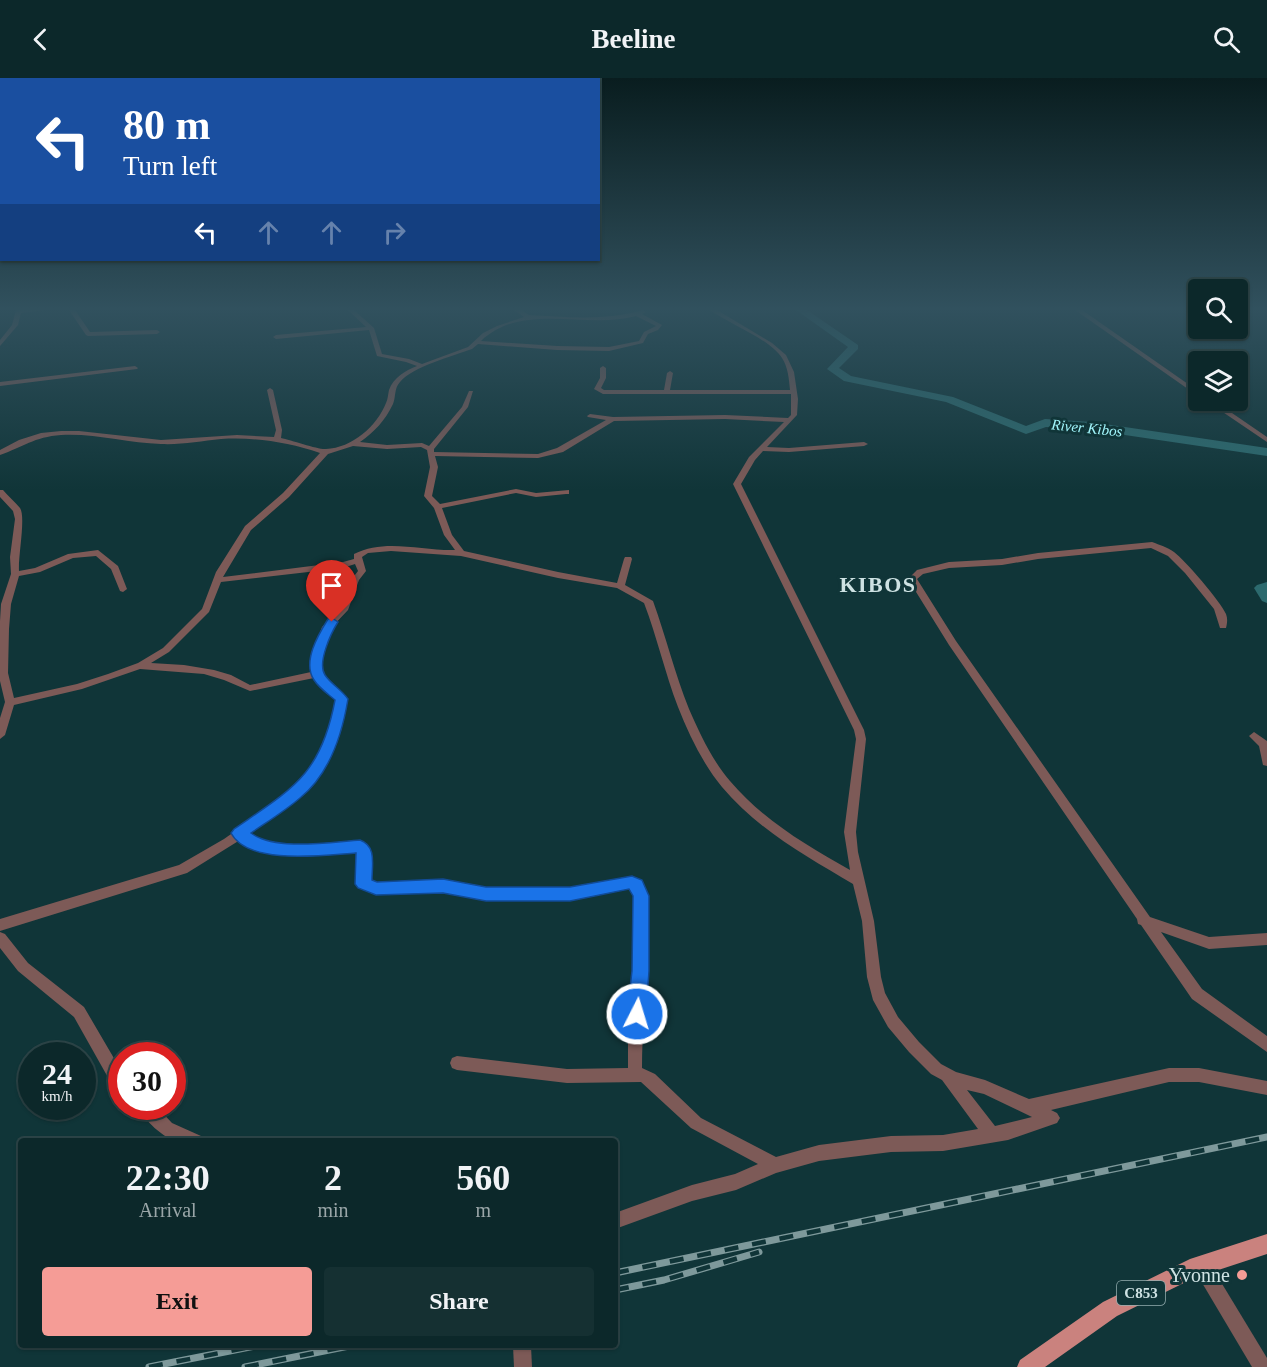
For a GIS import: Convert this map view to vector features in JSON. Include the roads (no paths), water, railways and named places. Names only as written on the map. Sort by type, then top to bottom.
[{"type":"main road","name":"C853","points":[[1027,1367],[1110,1309],[1201,1265],[1267,1244]]},
{"type":"street","points":[[0,384],[117,370]]},
{"type":"street","points":[[353,444],[378,425],[398,380],[415,370]]},
{"type":"street","points":[[603,370],[603,378],[597,389],[599,391],[794,392]]},
{"type":"street","points":[[790,370],[796,410],[790,420],[761,448],[738,479],[738,486],[859,730],[860,751],[850,832],[858,881],[868,921],[878,995],[893,1022],[914,1047],[947,1077],[991,1134]]},
{"type":"street","points":[[1164,370],[1188,387]]},
{"type":"street","points":[[668,390],[670,373]]},
{"type":"street","points":[[270,390],[279,430],[277,441]]},
{"type":"street","points":[[430,452],[465,407],[471,392]]},
{"type":"street","points":[[1224,411],[1267,440]]},
{"type":"street","points":[[590,416],[790,420]]},
{"type":"street","points":[[430,452],[538,456],[560,450],[613,418]]},
{"type":"street","points":[[0,453],[30,437],[64,433],[104,434],[160,442],[236,436],[277,441],[325,452],[353,444],[387,447],[422,445],[430,452],[434,467],[428,496],[438,507],[448,535],[461,553]]},
{"type":"street","points":[[761,448],[789,450],[864,444]]},
{"type":"street","points":[[10,702],[78,687],[141,665],[166,650],[200,618],[209,604],[216,580],[243,534],[286,495],[325,452]]},
{"type":"street","points":[[438,507],[516,491],[536,495],[566,492]]},
{"type":"street","points":[[0,492],[17,510],[19,519],[14,557],[15,574],[6,604],[2,662],[10,702],[0,735]]},
{"type":"street","points":[[1223,626],[1218,608],[1179,562],[1166,549],[1152,545],[1038,556],[1002,562],[949,565],[920,572],[912,579],[952,643],[1142,920],[1197,994],[1267,1045]]},
{"type":"street","points":[[0,925],[183,869],[296,794],[307,782],[327,751],[336,731],[342,699],[316,674],[317,655],[327,627],[338,616],[348,600],[355,580],[362,571],[357,556],[368,550],[461,553],[558,575],[620,586],[648,601],[696,737],[725,783],[796,845],[858,881]]},
{"type":"street","points":[[15,574],[37,570],[71,556],[98,553],[115,568],[123,589]]},
{"type":"street","points":[[620,586],[628,559]]},
{"type":"street","points":[[216,580],[343,565],[358,561]]},
{"type":"street","points":[[141,665],[204,670],[236,680],[250,688],[316,674]]},
{"type":"street","points":[[1254,735],[1264,744],[1267,762]]},
{"type":"street","points":[[239,833],[255,845],[290,850],[360,847],[365,853],[363,884],[376,889],[443,886],[486,894],[570,894],[632,882],[641,896],[641,971],[635,1074]]},
{"type":"street","points":[[1142,920],[1209,943],[1267,939]]},
{"type":"street","points":[[0,938],[23,967],[79,1012],[108,1064]]},
{"type":"street","points":[[456,1063],[567,1076],[635,1074],[650,1079],[696,1123],[775,1165]]},
{"type":"street","points":[[1029,1107],[1169,1075],[1199,1076],[1267,1088]]},
{"type":"street","points":[[618,1220],[692,1193],[736,1182],[775,1165],[819,1153],[891,1144],[943,1143],[1030,1127],[1052,1118],[985,1087],[947,1077]]},
{"type":"street","points":[[159,1120],[167,1128],[187,1138]]},
{"type":"street","points":[[1201,1265],[1262,1367]]},
{"type":"street","points":[[522,1348],[522,1367]]},
{"type":"waterway","name":"River Kibos","points":[[834,370],[848,379],[949,399],[1026,430],[1045,423],[1091,426],[1267,452]]},
{"type":"waterway","name":"River Kibos","points":[[1267,587],[1262,588],[1267,598]]},
{"type":"railway","points":[[618,1272],[1267,1137]]},
{"type":"railway","points":[[618,1289],[664,1280],[759,1252]]},
{"type":"railway","points":[[149,1367],[245,1348]]},
{"type":"railway","points":[[245,1367],[339,1348]]},
{"type":"place","name":"Yvonne","points":[[1242,1275]]},
{"type":"district","name":"KIBOS","points":[[878,584]]}]
